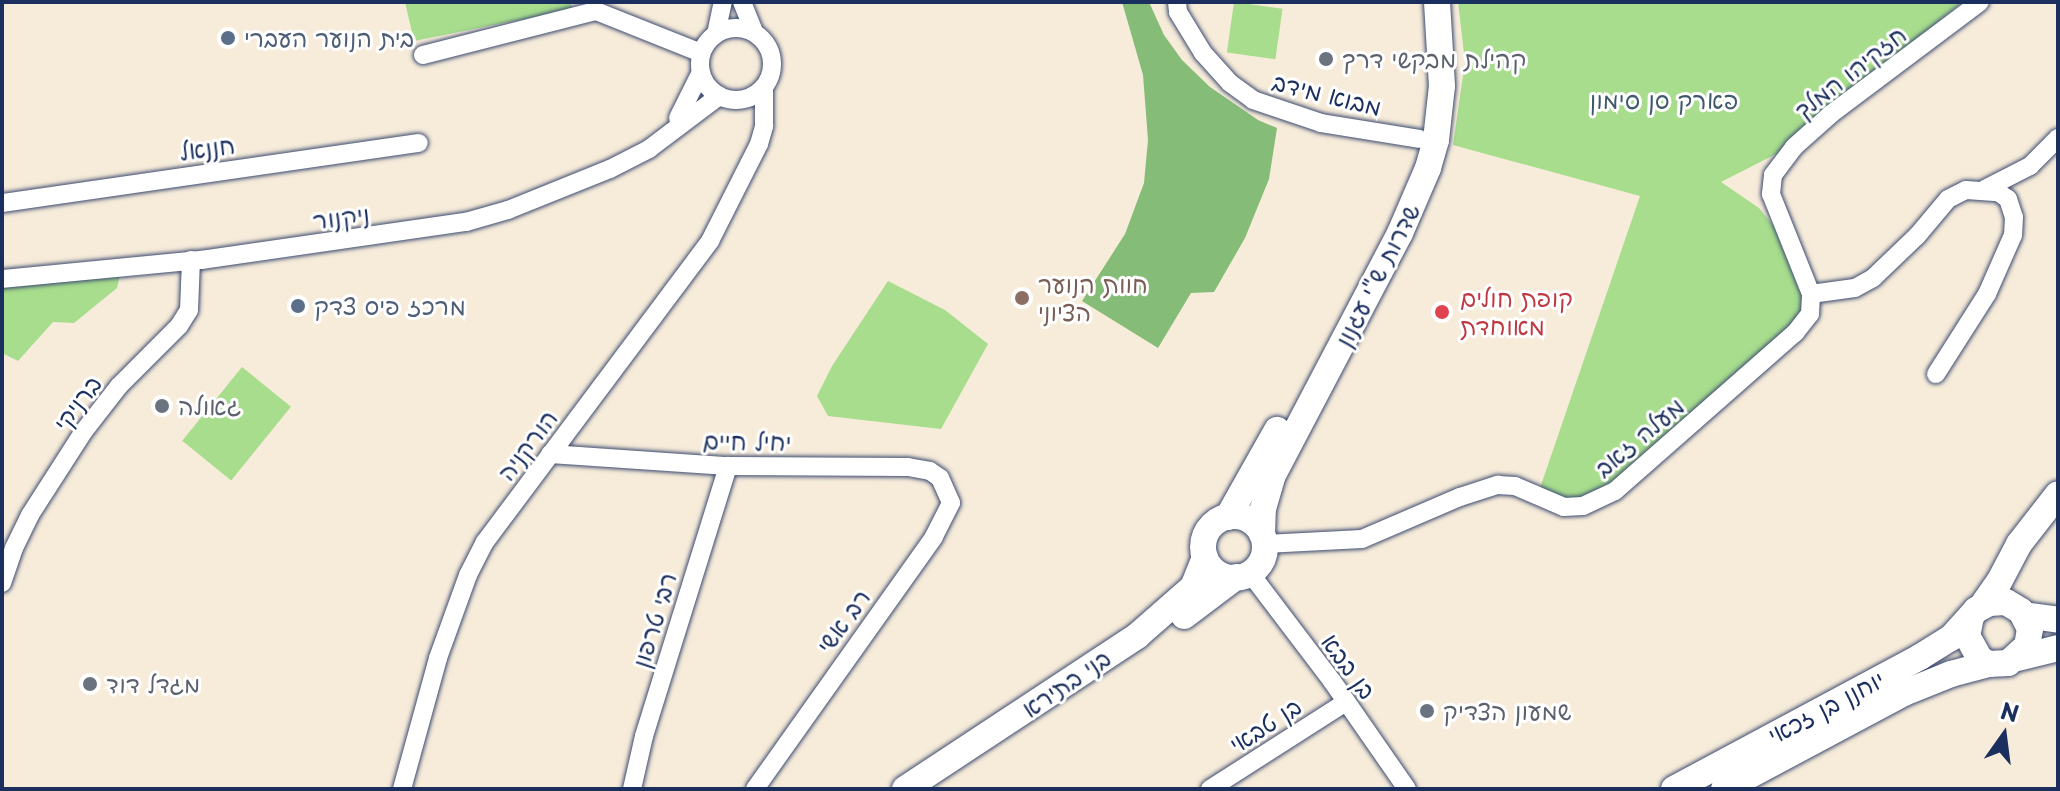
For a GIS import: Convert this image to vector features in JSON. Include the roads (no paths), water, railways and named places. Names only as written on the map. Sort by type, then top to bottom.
[{"type":"street","points":[[701,63],[716,34],[723,2]]},
{"type":"street","points":[[742,2],[754,32]]},
{"type":"street","name":"מבוא מידב","points":[[1177,2],[1178,12],[1203,53],[1230,83],[1253,100],[1321,123],[1420,139]]},
{"type":"street","name":"שדרות ש\"י עגנון","points":[[1228,517],[1388,226],[1411,173],[1420,139],[1427,68],[1420,2]]},
{"type":"street","name":"שדרות ש\"י עגנון","points":[[1263,539],[1263,509],[1273,475],[1400,233],[1428,168],[1436,140],[1442,86],[1437,2]]},
{"type":"street","name":"חזקיהו המלך","points":[[1811,294],[1771,194],[1773,175],[1794,147],[1980,2]]},
{"type":"street","points":[[423,55],[596,11],[701,63],[711,90],[719,96],[739,100],[764,88],[773,68],[763,39],[754,32],[735,27],[716,34]]},
{"type":"street","name":"ניקנור","points":[[667,134],[693,93],[701,63]]},
{"type":"street","name":"הורקניה","points":[[402,789],[438,658],[468,575],[495,526],[710,241],[752,161],[764,126],[764,88]]},
{"type":"street","name":"ניקנור","points":[[2,279],[191,260],[466,222],[508,210],[610,169],[649,149],[719,96]]},
{"type":"street","name":"הורקניה","points":[[739,100],[749,111],[754,124],[752,161]]},
{"type":"street","points":[[1985,189],[2030,166],[2058,138]]},
{"type":"street","name":"חננאל","points":[[2,203],[419,143]]},
{"type":"street","points":[[1811,294],[1855,288],[1873,278],[1917,236],[1948,199],[1966,190],[1998,192],[2008,199],[2014,217],[2013,235],[1987,294],[1936,374]]},
{"type":"street","name":"ברניקי","points":[[2,583],[30,515],[84,431],[119,386],[179,326],[189,310],[191,260]]},
{"type":"street","name":"מעלה זאב","points":[[1263,539],[1362,539],[1460,497],[1498,485],[1515,486],[1564,507],[1597,501],[1615,491],[1795,333],[1810,314],[1811,294]]},
{"type":"street","name":"יחיל חיים","points":[[550,454],[728,466],[908,467],[930,471],[940,478]]},
{"type":"street","name":"רבי טרפון","points":[[632,789],[644,736],[728,466]]},
{"type":"street","name":"רב אשי","points":[[755,789],[934,537],[951,503],[940,478]]},
{"type":"street","name":"יוחנן בן זכאי","points":[[1674,789],[1929,652],[1961,629],[2005,573],[2019,544],[2058,494]]},
{"type":"street","points":[[1228,517],[1248,519],[1263,539],[1261,561],[1243,575],[1218,573],[1205,557],[1203,547],[1208,530],[1228,517]]},
{"type":"street","name":"בני בתירא","points":[[905,789],[1137,636],[1193,587],[1205,557]]},
{"type":"street","points":[[2005,573],[2006,595],[2018,610],[2030,636],[2018,658]]},
{"type":"street","name":"בני בתירא","points":[[932,789],[1096,684],[1243,575]]},
{"type":"street","name":"בן בבא","points":[[1243,575],[1346,702],[1407,789]]},
{"type":"street","points":[[2058,620],[1995,602],[1977,611],[1967,631],[1973,651],[1989,664],[2008,663],[2058,648]]},
{"type":"street","name":"יוחנן בן זכאי","points":[[1724,789],[1904,693],[1951,674],[1989,664]]},
{"type":"street","name":"בן טבאי","points":[[1210,789],[1346,702]]},
{"type":"place","name":"בית הנוער העברי","points":[[228,38]]},
{"type":"place","name":"קהילת מבקשי דרך","points":[[1326,59]]},
{"type":"place","name":"חוות הנוער הציוני","points":[[1022,298]]},
{"type":"place","name":"מרכז פיס צדק","points":[[298,306]]},
{"type":"place","name":"קופת חולים מאוחדת","points":[[1442,312]]},
{"type":"place","name":"גאולה","points":[[162,406]]},
{"type":"place","name":"מגדל דוד","points":[[90,684]]},
{"type":"place","name":"שמעון הצדיק","points":[[1427,711]]},
{"type":"park label","name":"פארק סן סימון","points":[[1664,100]]}]
